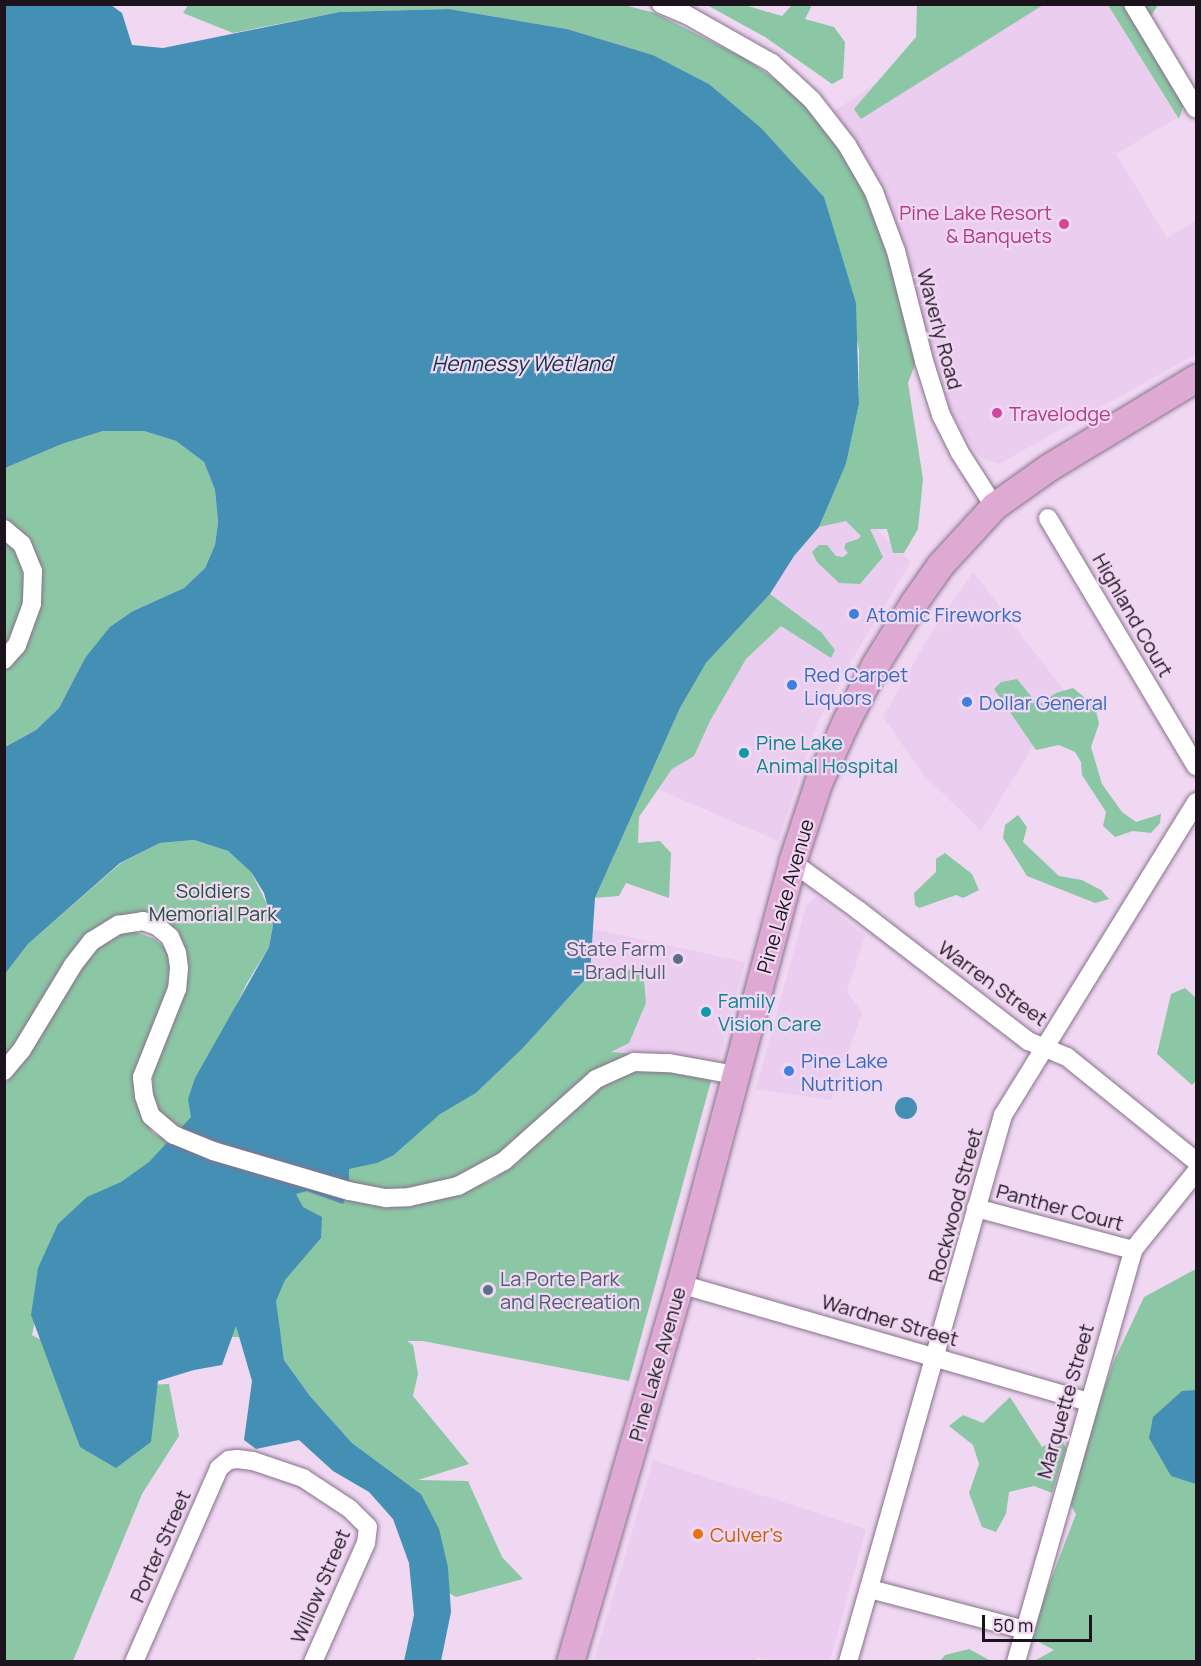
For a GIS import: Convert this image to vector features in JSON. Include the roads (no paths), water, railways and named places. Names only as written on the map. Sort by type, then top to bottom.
[{"type":"main road","name":"Pine Lake Avenue","points":[[570,1662],[680,1284],[792,862],[818,783],[876,663],[940,565],[994,506],[1048,467],[1197,378]]},
{"type":"street","name":"Waverly Road","points":[[661,4],[687,15],[772,63],[812,100],[847,145],[874,192],[896,251],[941,415],[960,453],[994,506]]},
{"type":"street","points":[[1133,4],[1197,109]]},
{"type":"street","name":"Highland Court","points":[[1048,518],[1197,766]]},
{"type":"street","points":[[4,529],[22,544],[33,571],[32,604],[17,645],[4,660]]},
{"type":"street","name":"Rockwood Street","points":[[848,1662],[1003,1115],[1197,802]]},
{"type":"street","name":"Warren Street","points":[[792,862],[867,916],[1028,1041],[1067,1057],[1197,1161]]},
{"type":"street","points":[[4,1071],[21,1051],[73,965],[92,940],[118,925],[143,921],[157,926],[170,937],[177,953],[179,968],[177,989],[142,1077],[144,1096],[151,1116],[174,1135],[222,1154],[349,1191],[386,1198],[409,1197],[458,1186],[504,1161],[596,1079],[634,1062],[669,1063],[736,1075]]},
{"type":"street","name":"Marquette Street","points":[[1016,1662],[1133,1250],[1197,1172]]},
{"type":"street","name":"Panther Court","points":[[976,1208],[1133,1250]]},
{"type":"street","name":"Wardner Street","points":[[680,1284],[936,1356],[1088,1402]]},
{"type":"street","name":"Porter Street","points":[[134,1662],[219,1468],[229,1460],[253,1461],[303,1478],[350,1509],[368,1527]]},
{"type":"street","name":"Willow Street","points":[[313,1662],[366,1543],[368,1527]]},
{"type":"street","points":[[870,1589],[1025,1630]]},
{"type":"water","name":"Hennessy Wetland","points":[[5,5],[111,5],[122,13],[132,45],[163,48],[339,12],[449,9],[567,29],[653,55],[709,84],[761,128],[824,197],[856,303],[859,404],[846,464],[819,527],[794,556],[770,594],[706,663],[680,708],[595,898],[590,974],[523,1048],[476,1093],[440,1114],[394,1155],[377,1163],[349,1169],[349,1191],[343,1204],[307,1191],[296,1194],[303,1207],[322,1217],[321,1238],[285,1280],[276,1301],[284,1360],[310,1396],[352,1443],[421,1494],[439,1529],[448,1567],[451,1612],[441,1661],[404,1661],[414,1615],[409,1563],[393,1519],[369,1492],[333,1471],[299,1440],[256,1449],[244,1440],[252,1381],[236,1326],[222,1365],[194,1370],[158,1381],[151,1442],[116,1468],[80,1447],[31,1315],[38,1268],[58,1224],[87,1197],[121,1182],[149,1162],[191,1117],[188,1099],[195,1078],[269,947],[273,925],[264,893],[251,872],[228,851],[194,840],[160,843],[120,863],[28,944],[5,974],[5,747],[36,730],[59,708],[85,658],[110,627],[133,611],[184,588],[205,568],[215,545],[218,522],[215,490],[204,462],[176,441],[144,431],[103,431],[62,444],[5,468]]},
{"type":"water","points":[[906,1097],[914,1100],[917,1108],[914,1116],[906,1119],[898,1116],[895,1108],[898,1100]]},
{"type":"water","points":[[1196,1390],[1196,1484],[1171,1476],[1149,1438],[1153,1417],[1182,1391]]},
{"type":"place","name":"Pine Lake Resort & Banquets","points":[[1064,224]]},
{"type":"place","name":"Travelodge","points":[[997,413]]},
{"type":"place","name":"Atomic Fireworks","points":[[854,614]]},
{"type":"place","name":"Red Carpet Liquors","points":[[792,685]]},
{"type":"place","name":"Dollar General","points":[[967,702]]},
{"type":"place","name":"Pine Lake Animal Hospital","points":[[744,753]]},
{"type":"place","name":"State Farm - Brad Hull","points":[[678,959]]},
{"type":"place","name":"Family Vision Care","points":[[706,1012]]},
{"type":"place","name":"Pine Lake Nutrition","points":[[789,1071]]},
{"type":"place","name":"La Porte Park and Recreation","points":[[488,1290]]},
{"type":"place","name":"Culver's","points":[[698,1534]]},
{"type":"park label","name":"Soldiers Memorial Park","points":[[213,902]]}]
